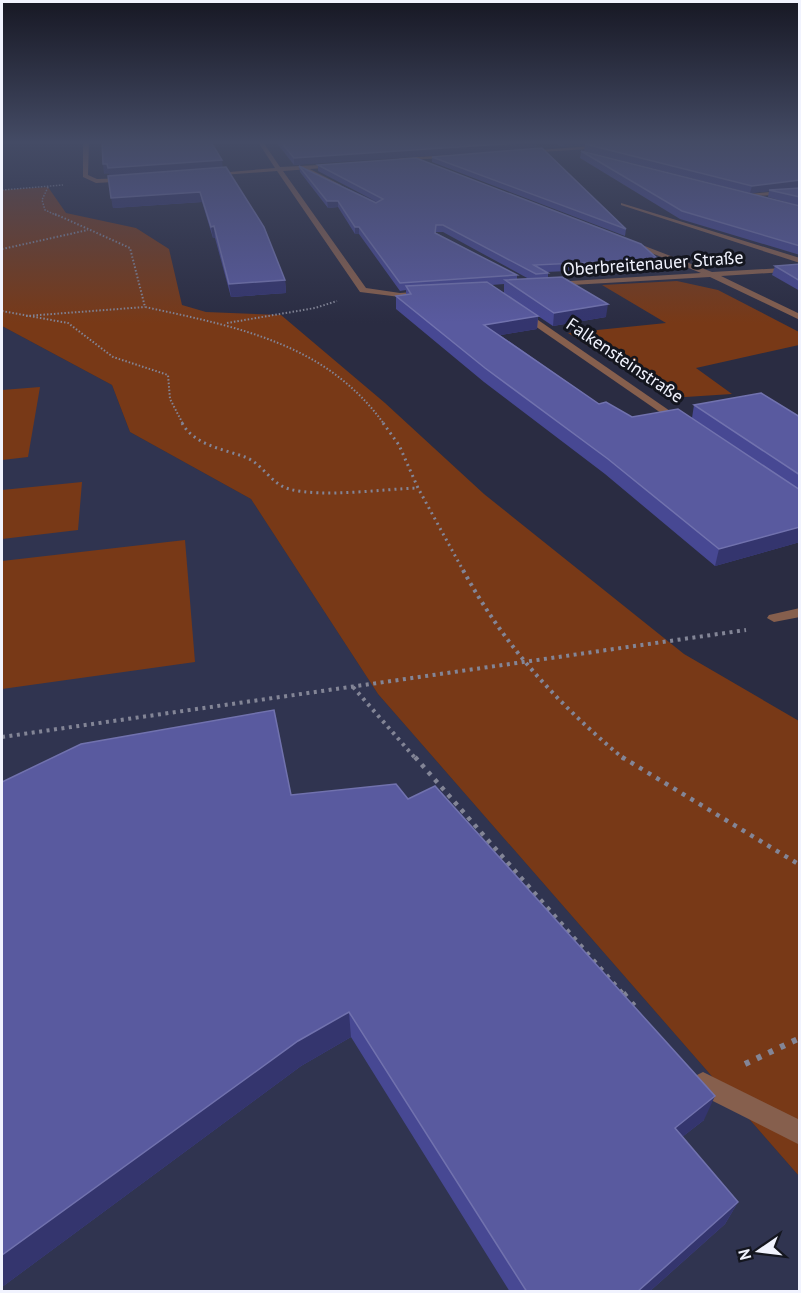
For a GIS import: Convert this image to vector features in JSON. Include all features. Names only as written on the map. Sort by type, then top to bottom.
[{"type":"street","points":[[301,202],[363,290],[400,295],[436,293]]},
{"type":"street","points":[[623,204],[800,261]]},
{"type":"street","points":[[616,236],[710,274],[800,318]]},
{"type":"street","name":"Oberbreitenauer Straße","points":[[546,285],[800,269]]},
{"type":"street","name":"Falkensteinstraße","points":[[517,309],[692,430]]},
{"type":"street","points":[[774,618],[800,612]]},
{"type":"street","points":[[703,1084],[800,1132]]},
{"type":"path","points":[[43,202],[45,210],[130,248],[145,307]]},
{"type":"path","points":[[2,249],[88,230]]},
{"type":"path","points":[[223,324],[315,308],[363,290]]},
{"type":"path","points":[[19,316],[145,307],[223,324],[289,346],[327,367],[366,399],[399,445],[418,488],[485,611],[523,662],[573,716],[630,764],[800,865]]},
{"type":"path","points":[[2,311],[68,324],[112,357],[168,375],[170,399],[186,430],[195,439],[257,462],[276,482],[288,489],[316,492],[418,488]]},
{"type":"path","points":[[2,737],[753,629],[774,618]]},
{"type":"path","points":[[353,686],[641,1014]]},
{"type":"path","points":[[703,1084],[800,1038]]},
{"type":"shaded area","points":[[2,202],[59,202],[66,213],[136,228],[169,249],[182,305],[206,312],[281,315],[385,403],[484,494],[684,654],[799,721],[799,1176],[378,694],[251,499],[130,432],[112,385],[2,326]]},
{"type":"shaded area","points":[[677,281],[718,290],[799,332],[799,345],[696,368],[732,394],[670,398],[568,333],[666,323],[602,285]]},
{"type":"shaded area","points":[[2,326],[112,385],[130,432],[251,499],[378,694],[799,1176],[799,1291],[2,1291]]},
{"type":"shaded area","points":[[40,387],[28,457],[2,460],[2,390]]},
{"type":"shaded area","points":[[82,482],[78,530],[2,539],[2,490]]},
{"type":"shaded area","points":[[185,540],[195,662],[2,689],[2,561]]},
{"type":"building","points":[[203,202],[248,202],[264,227],[285,280],[229,284],[214,226],[211,227]]},
{"type":"building","points":[[339,202],[532,202],[641,244],[658,259],[534,265],[548,273],[536,274],[443,225],[436,225],[435,233],[517,275],[400,283],[359,227],[355,227]]},
{"type":"building","points":[[554,202],[598,202],[626,229]]},
{"type":"building","points":[[667,202],[785,202],[800,206],[798,209],[800,209],[800,246],[682,211]]},
{"type":"building","points":[[800,264],[800,281],[775,266]]},
{"type":"building","points":[[562,277],[608,304],[554,313],[505,280]]},
{"type":"building","points":[[487,282],[538,316],[484,325],[599,404],[606,402],[632,417],[678,409],[800,490],[800,527],[719,549],[608,459],[485,368],[396,296],[411,294],[406,286]]},
{"type":"building","points":[[761,393],[800,417],[800,475],[694,405]]},
{"type":"building","points":[[274,710],[291,795],[396,784],[408,799],[435,786],[715,1096],[675,1128],[738,1202],[637,1292],[527,1292],[349,1012],[298,1041],[2,1255],[2,782],[81,744]]}]
